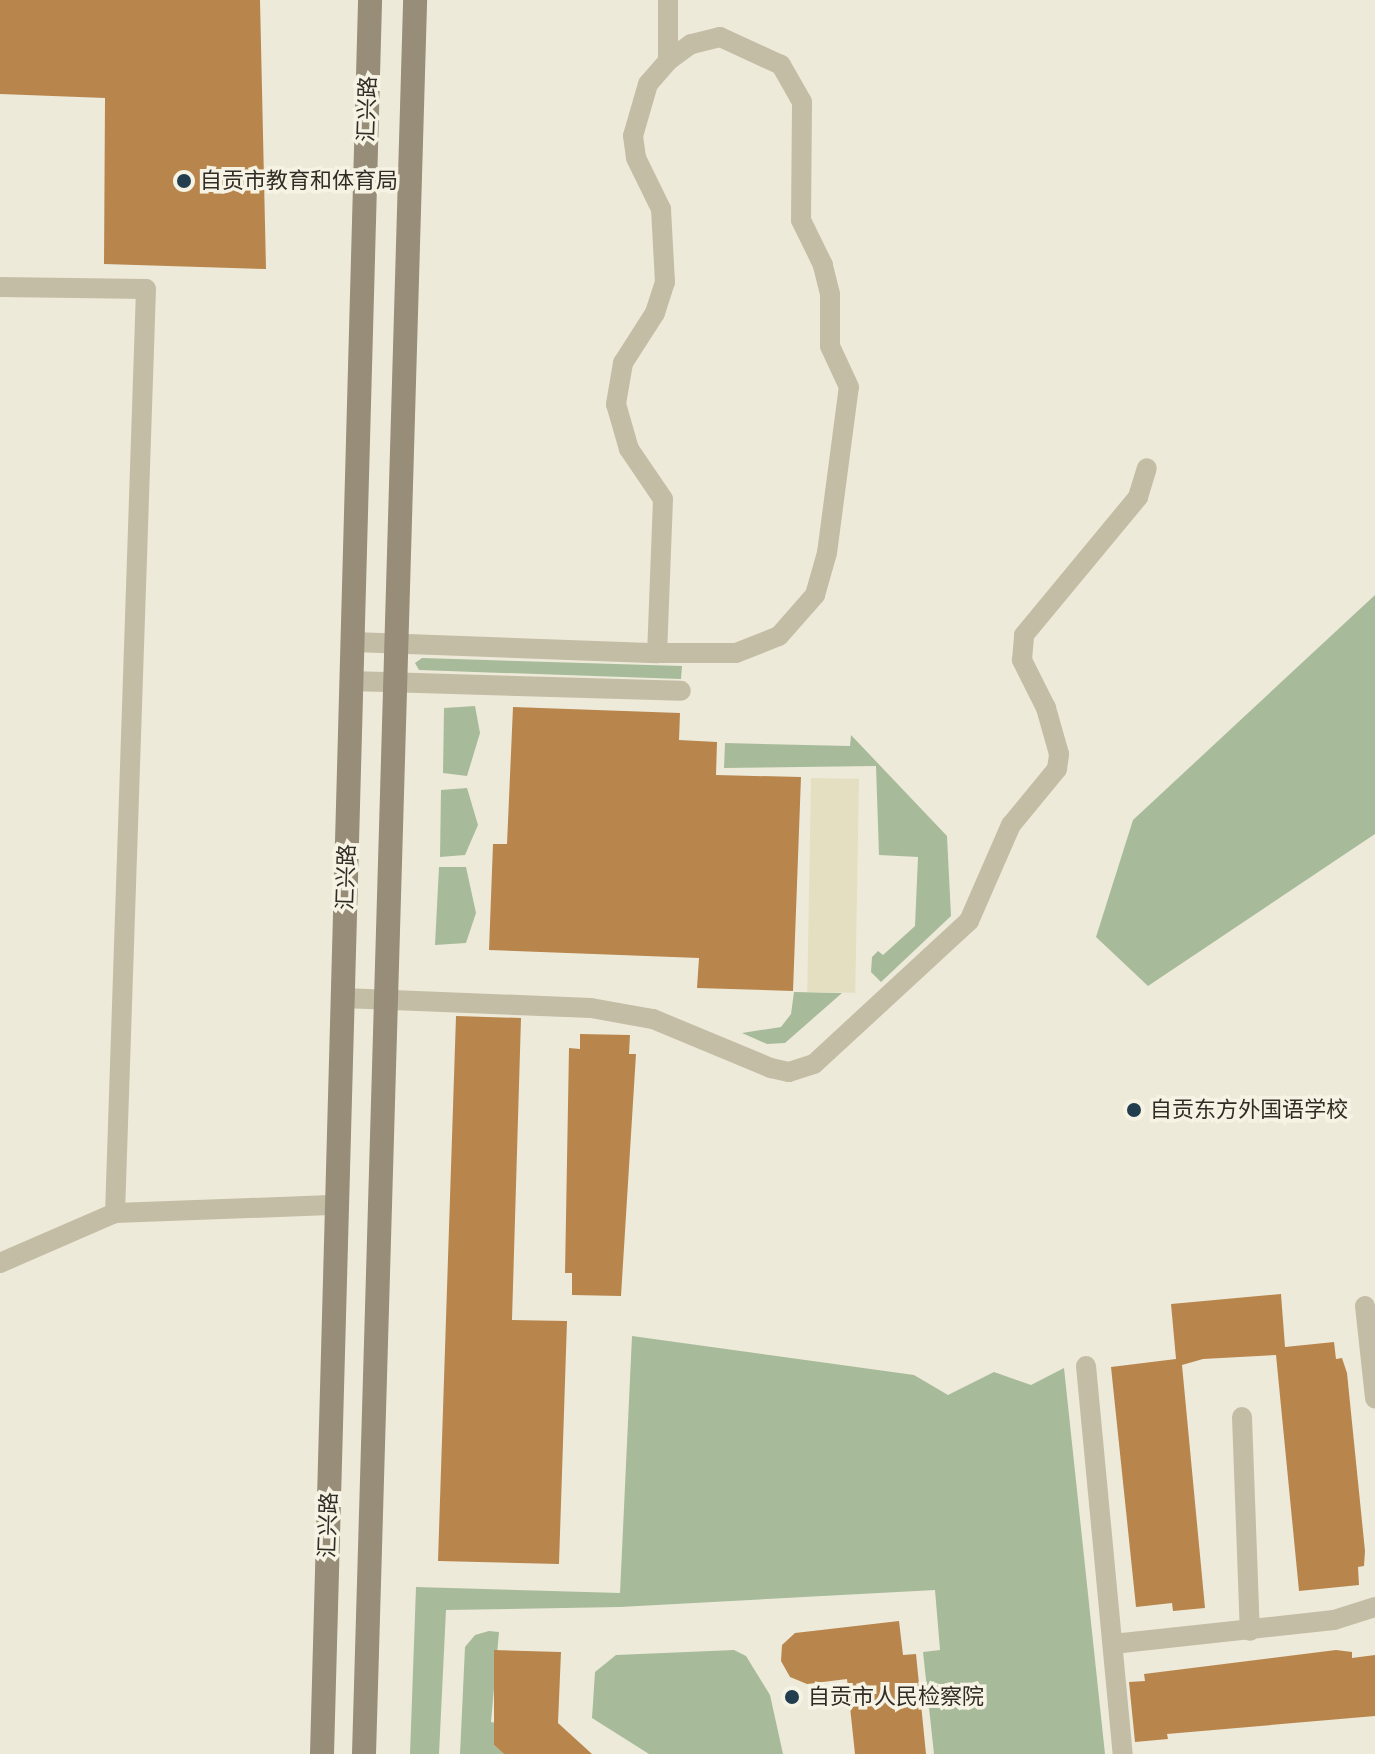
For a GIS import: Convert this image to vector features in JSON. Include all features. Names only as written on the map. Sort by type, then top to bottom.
[{"type":"main road","name":"汇兴路","points":[[322,1754],[370,0]]},
{"type":"main road","points":[[364,1754],[415,0]]},
{"type":"lane","points":[[668,0],[668,61]]},
{"type":"lane","points":[[353,642],[657,653],[736,653],[779,636],[800,617],[823,575],[849,387],[830,346],[830,294],[823,265],[801,220],[802,102],[781,65],[720,37],[691,44],[668,61],[648,84],[633,136],[636,158],[661,209],[662,299],[623,363],[616,404],[629,449],[663,499],[657,653]]},
{"type":"lane","points":[[0,287],[146,289],[115,1213]]},
{"type":"lane","points":[[343,998],[620,1012],[684,1030],[771,1068],[789,1072],[814,1064],[969,921],[1011,825],[1057,769],[1059,754],[1046,708],[1022,660],[1024,635],[1138,497],[1147,468]]},
{"type":"lane","points":[[351,681],[681,691]]},
{"type":"lane","points":[[0,1263],[115,1213],[337,1205]]},
{"type":"lane","points":[[1365,1306],[1375,1398]]},
{"type":"lane","points":[[1086,1366],[1123,1754]]},
{"type":"lane","points":[[1242,1417],[1250,1631]]},
{"type":"lane","points":[[1113,1644],[1334,1620],[1375,1607]]},
{"type":"green space","points":[[1375,595],[1375,834],[1148,986],[1096,937],[1133,820]]},
{"type":"green space","points":[[422,658],[682,666],[681,679],[419,670],[415,663]]},
{"type":"green space","points":[[475,706],[480,733],[467,776],[443,773],[444,708]]},
{"type":"green space","points":[[851,735],[947,836],[951,916],[881,982],[871,972],[872,957],[878,951],[883,955],[915,926],[918,857],[879,855],[876,766],[724,768],[725,743],[850,746]]},
{"type":"green space","points":[[467,788],[478,825],[465,855],[440,857],[441,790]]},
{"type":"green space","points":[[439,867],[466,867],[476,913],[466,943],[435,945]]},
{"type":"green space","points":[[794,992],[842,993],[785,1043],[767,1044],[742,1033],[781,1027],[791,1014]]},
{"type":"green space","points":[[632,1336],[914,1375],[948,1395],[994,1372],[1031,1385],[1064,1368],[1105,1754],[934,1754],[923,1652],[940,1650],[935,1590],[620,1607],[446,1610],[439,1754],[410,1754],[416,1587],[620,1593]]},
{"type":"green space","points":[[499,1632],[491,1722],[496,1723],[494,1745],[504,1754],[460,1754],[465,1647],[475,1635]]},
{"type":"green space","points":[[734,1650],[746,1656],[770,1695],[783,1754],[649,1754],[592,1718],[595,1672],[616,1655]]},
{"type":"shaded area","points":[[811,778],[859,779],[855,993],[807,992]]},
{"type":"building","name":"自贡市教育和体育局","points":[[0,0],[260,0],[266,269],[104,264],[105,98],[0,94]]},
{"type":"building","points":[[513,707],[680,713],[679,740],[717,742],[716,775],[801,777],[793,991],[697,988],[699,958],[489,950],[493,844],[507,844]]},
{"type":"building","points":[[456,1016],[521,1018],[512,1320],[567,1321],[559,1564],[438,1561]]},
{"type":"building","points":[[580,1034],[630,1035],[629,1054],[636,1054],[621,1296],[572,1295],[572,1273],[565,1273],[569,1048],[580,1049]]},
{"type":"building","points":[[1281,1294],[1285,1347],[1334,1342],[1336,1359],[1342,1358],[1347,1373],[1365,1551],[1364,1566],[1358,1567],[1359,1585],[1299,1591],[1276,1355],[1203,1359],[1182,1365],[1205,1608],[1173,1611],[1172,1603],[1136,1607],[1111,1367],[1176,1359],[1171,1304]]},
{"type":"building","points":[[899,1621],[903,1655],[916,1654],[926,1754],[855,1754],[847,1679],[807,1684],[790,1677],[781,1661],[782,1645],[795,1633]]},
{"type":"building","points":[[494,1650],[561,1652],[558,1723],[592,1754],[504,1754],[494,1745]]},
{"type":"building","points":[[1336,1650],[1352,1652],[1352,1658],[1375,1655],[1375,1716],[1167,1734],[1168,1739],[1135,1742],[1129,1682],[1145,1681],[1144,1674]]},
{"type":"place","name":"自贡市教育和体育局","points":[[184,181]]},
{"type":"place","name":"自贡东方外国语学校","points":[[1134,1110]]},
{"type":"place","name":"自贡市人民检察院","points":[[792,1697]]}]
